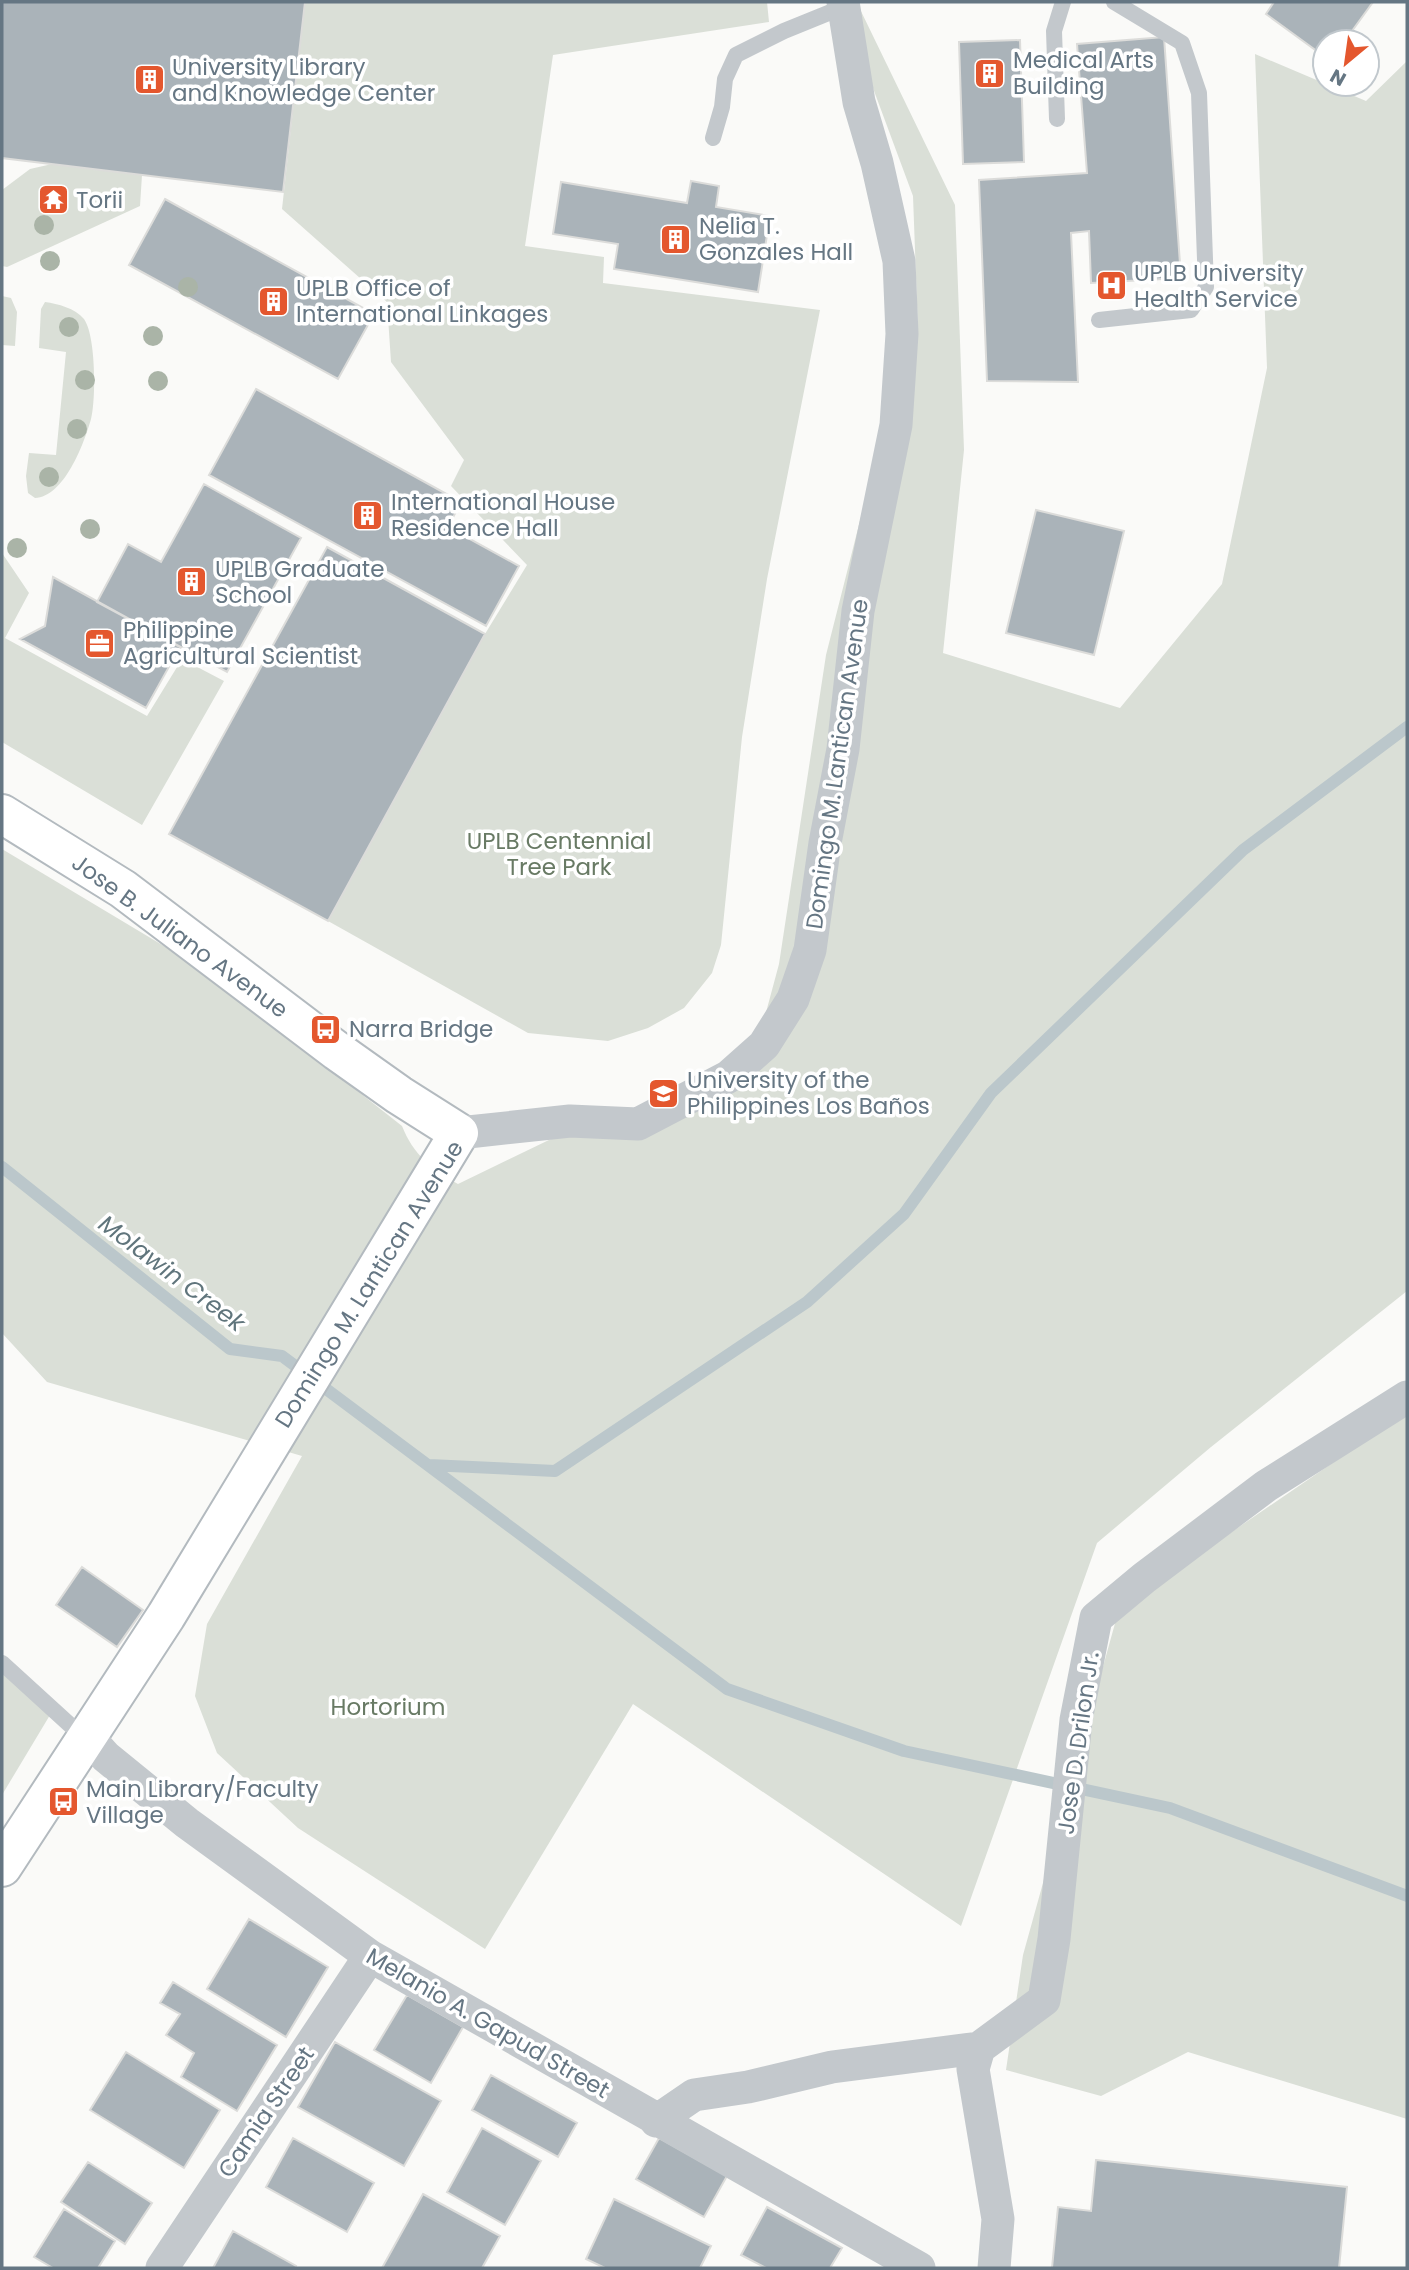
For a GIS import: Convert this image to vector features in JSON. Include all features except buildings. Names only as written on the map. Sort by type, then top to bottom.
[{"type":"street","name":"Domingo M. Lantican Avenue","points":[[2,1867],[166,1616],[459,1133],[570,1121],[638,1124],[728,1077],[764,1045],[793,999],[810,950],[825,843],[844,749],[858,611],[896,425],[902,334],[899,261],[877,163],[859,102],[843,4]]},
{"type":"street","name":"Jose B. Juliano Avenue","points":[[2,814],[123,889],[337,1051],[459,1133]]},
{"type":"street","name":"Jose D. Drilon Jr.","points":[[656,2121],[694,2095],[748,2087],[832,2067],[979,2048],[1044,2000],[1054,1939],[1076,1720],[1096,1618],[1144,1578],[1266,1486],[1407,1397]]},
{"type":"street","name":"Melanio A. Gapud Street","points":[[86,1735],[106,1757],[187,1823],[370,1956],[656,2121],[919,2268]]},
{"type":"street","name":"Camia Street","points":[[162,2268],[370,1956]]},
{"type":"street","points":[[979,2048],[973,2069],[998,2219],[994,2268]]},
{"type":"lane","points":[[1057,119],[1054,31],[1063,2]]},
{"type":"lane","points":[[1099,320],[1191,310],[1206,287],[1199,93],[1182,43],[1114,2]]},
{"type":"lane","points":[[713,138],[722,107],[725,79],[736,55],[843,4]]},
{"type":"lane","points":[[2,1663],[70,1725],[86,1735]]},
{"type":"green space","name":"UPLB Centennial Tree Park","points":[[305,2],[767,2],[769,22],[553,55],[525,246],[604,257],[603,283],[820,310],[767,579],[742,737],[721,945],[712,973],[684,1008],[648,1028],[608,1041],[528,1033],[328,921],[485,634],[527,565],[451,486],[464,460],[391,362],[387,302],[282,209]]},
{"type":"green space","name":"Hortorium","points":[[857,3],[955,205],[964,450],[943,653],[1120,708],[1222,584],[1267,368],[1255,54],[1311,78],[1311,98],[1359,98],[1366,101],[1369,98],[1381,98],[1381,86],[1407,61],[1407,1291],[1211,1447],[1097,1543],[961,1926],[633,1704],[485,1949],[298,1828],[217,1753],[195,1696],[207,1624],[302,1456],[47,1382],[2,1333],[2,849],[204,970],[402,1126],[424,1160],[458,1184],[551,1139],[696,1086],[761,1031],[779,964],[826,655],[869,485],[918,331],[913,196],[857,45]]},
{"type":"green space","points":[[52,164],[142,175],[140,206],[7,267],[2,266],[2,190],[30,169]]},
{"type":"green space","points":[[2,296],[11,298],[17,312],[15,346],[2,345]]},
{"type":"green space","points":[[45,302],[71,309],[84,319],[93,353],[94,397],[88,430],[64,479],[55,489],[35,498],[28,493],[26,476],[29,453],[56,455],[66,352],[39,348],[41,309]]},
{"type":"green space","points":[[2,553],[29,593],[5,638],[147,716],[182,659],[224,681],[142,825],[2,742]]},
{"type":"green space","points":[[1407,1412],[1407,2119],[1188,2052],[1101,2096],[1006,2070],[1023,1955],[1119,1609]]},
{"type":"green space","points":[[2,1654],[56,1705],[2,1795]]},
{"type":"waterway","points":[[429,1465],[555,1471],[807,1302],[904,1214],[991,1093],[1243,850],[1407,727]]},
{"type":"waterway","name":"Molawin Creek","points":[[2,1167],[230,1349],[282,1356],[727,1689],[904,1751],[1170,1808],[1407,1896]]},
{"type":"place","name":"Medical Arts Building","points":[[990,73]]},
{"type":"place","name":"University Library and Knowledge Center","points":[[149,80]]},
{"type":"place","name":"Torii","points":[[53,200]]},
{"type":"place","name":"Nelia T. Gonzales Hall","points":[[676,239]]},
{"type":"place","name":"UPLB University Health Service","points":[[1111,286]]},
{"type":"place","name":"UPLB Office of International Linkages","points":[[273,301]]},
{"type":"place","name":"International House Residence Hall","points":[[368,515]]},
{"type":"place","name":"UPLB Graduate School","points":[[192,582]]},
{"type":"place","name":"Philippine Agricultural Scientist","points":[[100,643]]},
{"type":"place","name":"Narra Bridge","points":[[326,1029]]},
{"type":"place","name":"University of the Philippines Los Baños","points":[[664,1093]]},
{"type":"place","name":"Main Library/Faculty Village","points":[[63,1802]]}]
